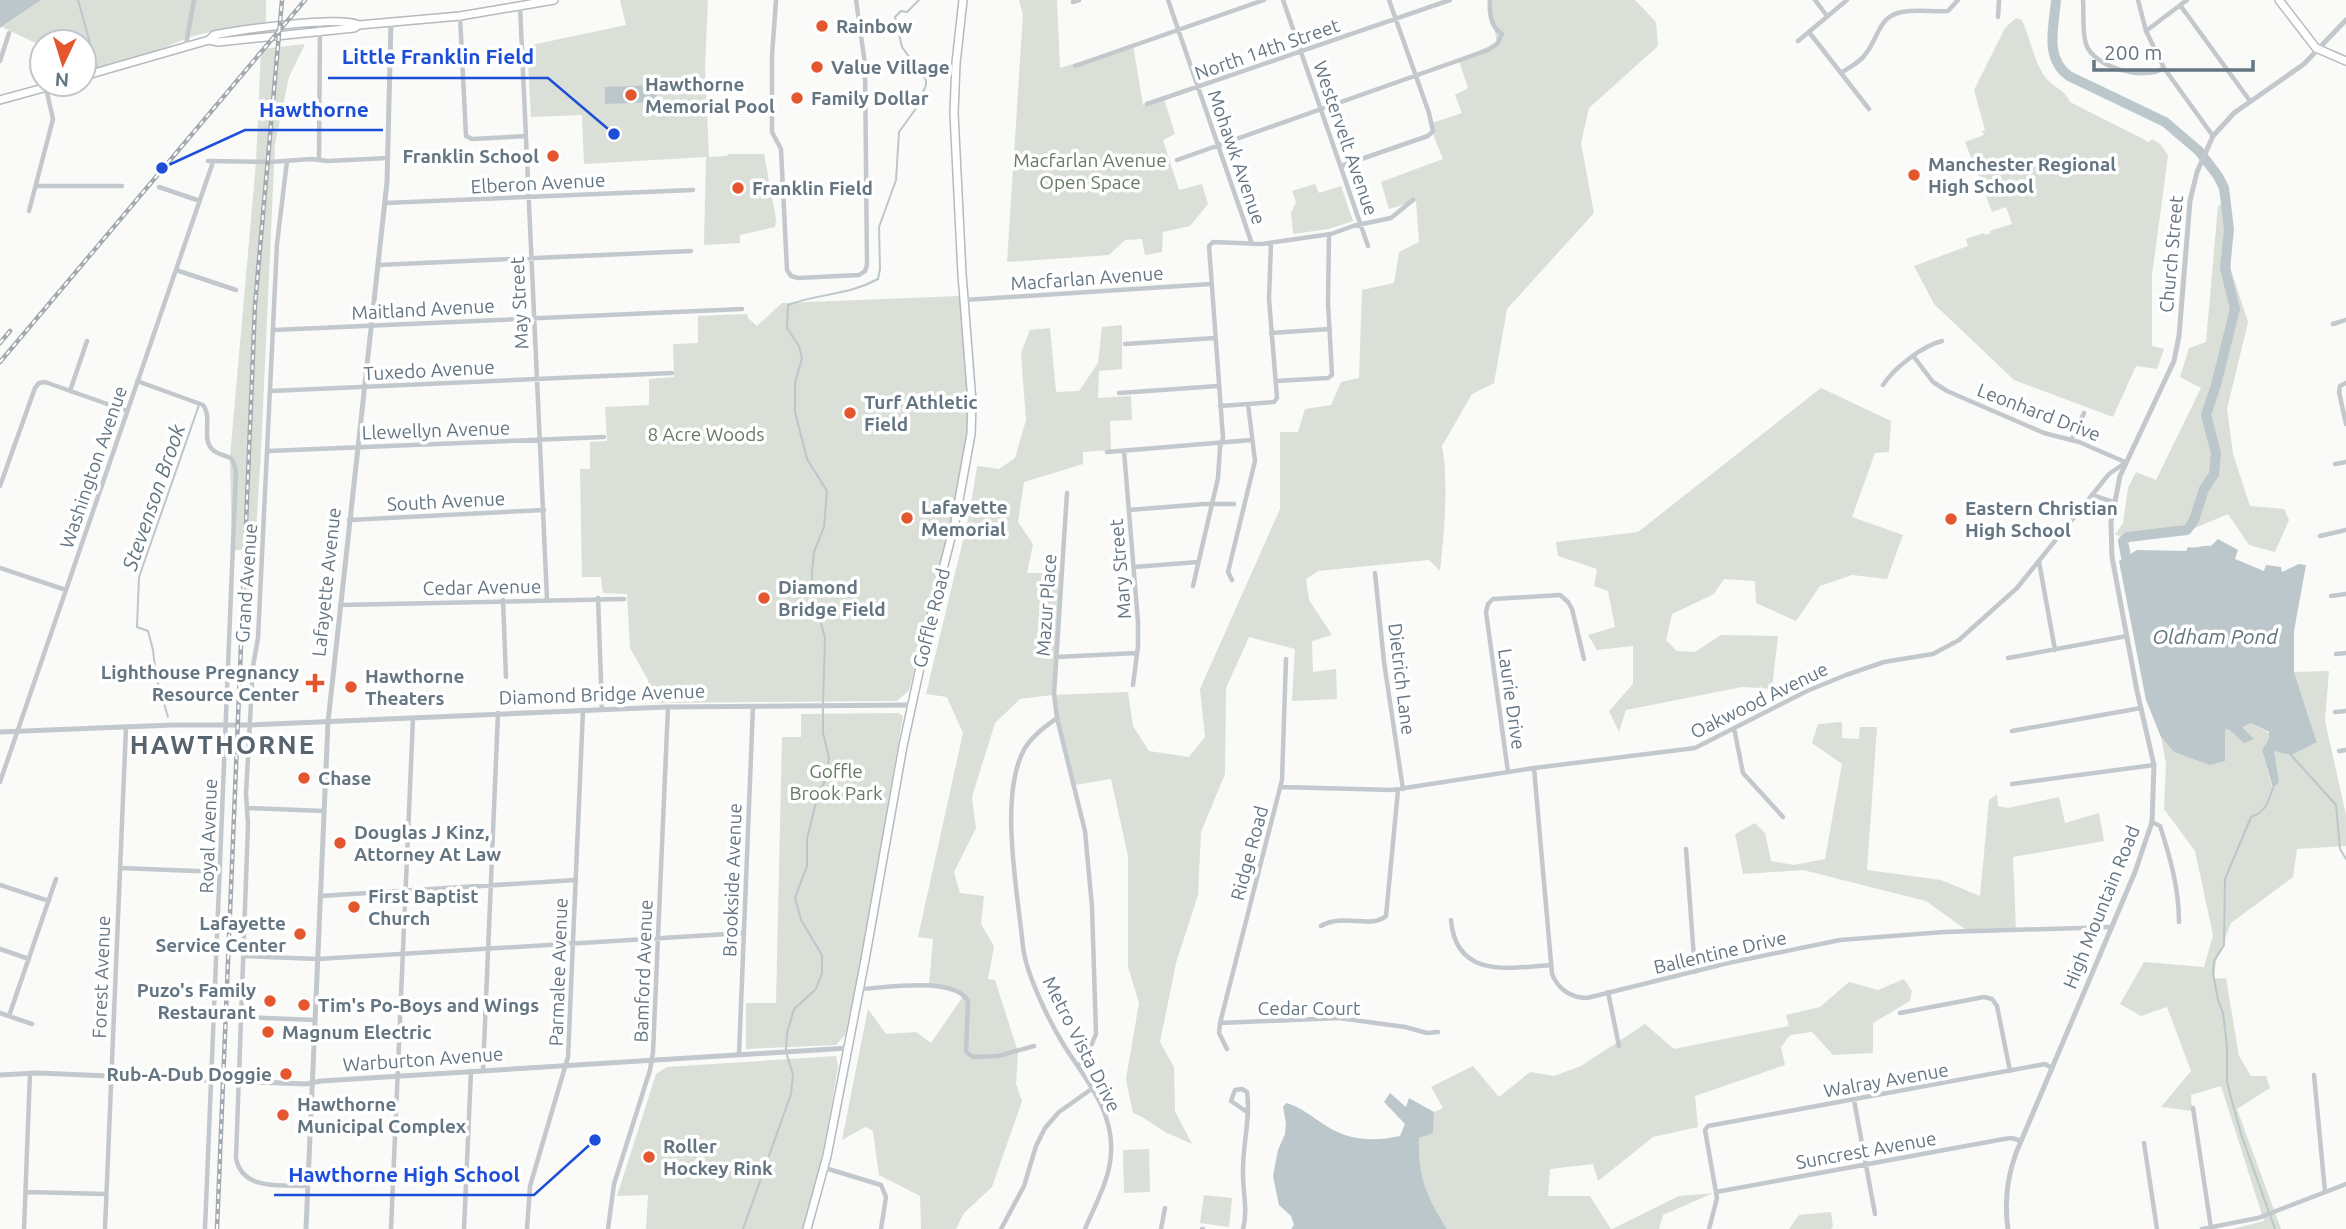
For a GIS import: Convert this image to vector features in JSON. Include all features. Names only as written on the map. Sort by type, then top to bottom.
[{"type":"main road","points":[[98,72],[229,32],[321,27],[354,22],[359,25],[391,23],[460,16],[554,0]]},
{"type":"main road","name":"Goffle Road","points":[[807,1229],[825,1168],[911,705],[955,523],[970,444],[972,402],[954,104],[956,54],[963,0]]},
{"type":"main road","points":[[2278,0],[2311,44],[2346,61]]},
{"type":"main road","points":[[0,100],[28,93]]},
{"type":"street","points":[[186,45],[194,0]]},
{"type":"street","points":[[776,0],[772,56],[772,132],[781,149],[787,270],[791,276],[798,278],[859,275],[865,271],[867,265],[865,64],[856,0]]},
{"type":"street","name":"Mohawk Avenue","points":[[1168,0],[1252,244]]},
{"type":"street","points":[[1075,66],[1264,0]]},
{"type":"street","name":"Westervelt Avenue","points":[[1283,0],[1368,246]]},
{"type":"street","points":[[1341,166],[1432,134],[1429,113],[1389,0]]},
{"type":"street","name":"North 14th Street","points":[[1147,104],[1450,0]]},
{"type":"street","points":[[1177,160],[1488,50],[1497,44],[1502,34],[1495,28],[1491,17],[1490,0]]},
{"type":"street","points":[[1815,0],[1827,16]]},
{"type":"street","points":[[1798,41],[1847,0]]},
{"type":"street","points":[[1841,73],[1868,52],[1882,23],[1890,16],[1906,12],[1948,11],[1958,0]]},
{"type":"street","points":[[1998,17],[1999,0]]},
{"type":"street","points":[[2083,0],[2086,44],[2101,61],[2134,74],[2155,74],[2164,68]]},
{"type":"street","points":[[2138,0],[2146,31],[2164,68],[2213,136]]},
{"type":"street","points":[[2146,31],[2187,0]]},
{"type":"street","points":[[2180,5],[2250,101]]},
{"type":"street","name":"May Street","points":[[520,6],[547,599]]},
{"type":"street","points":[[460,16],[466,136],[471,139],[526,136]]},
{"type":"street","name":"Church Street","points":[[2126,462],[2174,361],[2179,336],[2190,201],[2199,167],[2213,136],[2234,113],[2304,64],[2346,20]]},
{"type":"street","name":"Lafayette Avenue","points":[[306,1229],[328,722],[348,520],[385,204],[391,23]]},
{"type":"street","points":[[319,159],[321,27]]},
{"type":"street","points":[[1809,32],[1869,109]]},
{"type":"street","points":[[0,61],[9,33]]},
{"type":"street","points":[[29,211],[54,114],[49,98]]},
{"type":"street","points":[[286,161],[388,159]]},
{"type":"street","name":"Washington Avenue","points":[[0,782],[200,201],[210,162],[286,161]]},
{"type":"street","name":"Grand Avenue","points":[[286,161],[277,244],[258,638],[253,666],[250,725],[236,1158],[244,1173],[257,1184],[307,1186]]},
{"type":"street","points":[[36,186],[122,186]]},
{"type":"street","points":[[159,187],[200,201]]},
{"type":"street","name":"Elberon Avenue","points":[[385,204],[693,190]]},
{"type":"street","points":[[1193,586],[1219,472],[1223,433],[1209,246],[1213,242],[1271,243],[1329,234],[1391,218],[1413,200]]},
{"type":"street","points":[[1275,382],[1331,376],[1329,234]]},
{"type":"street","points":[[1220,406],[1275,401],[1269,299],[1271,243]]},
{"type":"street","points":[[378,265],[691,251]]},
{"type":"street","points":[[176,270],[236,290]]},
{"type":"street","name":"Macfarlan Avenue","points":[[964,300],[1211,284]]},
{"type":"street","name":"Maitland Avenue","points":[[274,330],[742,309]]},
{"type":"street","points":[[2333,324],[2346,320]]},
{"type":"street","points":[[1271,333],[1330,329]]},
{"type":"street","points":[[1125,344],[1215,338]]},
{"type":"street","points":[[70,391],[87,341]]},
{"type":"street","points":[[1883,385],[1888,377],[1914,357],[1932,344],[1942,341]]},
{"type":"street","name":"Leonhard Drive","points":[[1914,357],[1933,382],[1947,391],[2044,433],[2072,439],[2126,462]]},
{"type":"street","name":"Tuxedo Avenue","points":[[271,391],[672,373]]},
{"type":"street","name":"Royal Avenue","points":[[137,381],[203,405],[208,412],[207,437],[210,448],[229,457],[236,465],[205,1229]]},
{"type":"street","points":[[0,486],[36,385],[45,382],[127,411]]},
{"type":"street","points":[[2344,383],[2339,393],[2346,424]]},
{"type":"street","points":[[1119,393],[1218,386]]},
{"type":"street","points":[[1232,580],[1228,572],[1255,461],[1248,404]]},
{"type":"street","points":[[2072,439],[2084,413]]},
{"type":"street","name":"Llewellyn Avenue","points":[[268,452],[604,437]]},
{"type":"street","points":[[1107,453],[1251,440]]},
{"type":"street","name":"Mary Street","points":[[1124,451],[1139,622],[1133,685]]},
{"type":"street","name":"Oakwood Avenue","points":[[1280,787],[1400,790],[1534,768],[1684,751],[1846,675],[1876,664],[1926,656],[1946,649],[1983,620],[2017,588],[2109,474],[2126,462]]},
{"type":"street","name":"High Mountain Road","points":[[2008,1229],[2007,1180],[2143,853],[2152,822],[2154,765],[2112,557],[2113,502],[2126,462]]},
{"type":"street","points":[[2335,464],[2346,462]]},
{"type":"street","name":"Mazur Place","points":[[1067,493],[1054,694],[1057,718],[1085,831],[1092,907],[1096,1034],[1086,1058],[1078,1066]]},
{"type":"street","points":[[2092,495],[2113,502]]},
{"type":"street","points":[[1129,510],[1234,504]]},
{"type":"street","name":"South Avenue","points":[[348,520],[544,510]]},
{"type":"street","points":[[2320,536],[2346,530]]},
{"type":"street","points":[[2039,561],[2055,650]]},
{"type":"street","points":[[1134,567],[1198,562]]},
{"type":"street","points":[[0,568],[66,590]]},
{"type":"street","name":"Dietrich Lane","points":[[1321,926],[1342,919],[1372,921],[1382,920],[1387,916],[1400,790],[1375,573]]},
{"type":"street","points":[[2332,596],[2346,594]]},
{"type":"street","name":"Laurie Drive","points":[[1508,772],[1488,629],[1488,604],[1493,599],[1560,595],[1572,607],[1584,659]]},
{"type":"street","points":[[598,598],[602,709]]},
{"type":"street","name":"Cedar Avenue","points":[[340,605],[624,598]]},
{"type":"street","points":[[503,600],[506,677]]},
{"type":"street","points":[[2008,658],[2127,636]]},
{"type":"street","points":[[1057,657],[1137,653]]},
{"type":"street","points":[[2336,654],[2346,653]]},
{"type":"street","name":"Ridge Road","points":[[1227,1049],[1219,1033],[1220,1023],[1280,787],[1286,659]]},
{"type":"street","name":"Diamond Bridge Avenue","points":[[0,732],[250,725],[668,707],[911,705]]},
{"type":"street","name":"Brookside Avenue","points":[[739,1055],[753,706]]},
{"type":"street","name":"Bamford Avenue","points":[[608,1229],[612,1191],[652,1060],[668,707]]},
{"type":"street","points":[[2012,731],[2141,708]]},
{"type":"street","name":"Parmalee Avenue","points":[[527,1229],[530,1188],[567,1066],[583,710]]},
{"type":"street","points":[[2335,712],[2346,711]]},
{"type":"street","points":[[483,1071],[498,713]]},
{"type":"street","points":[[391,1229],[413,717]]},
{"type":"street","name":"Metro Vista Drive","points":[[1057,718],[1036,735],[1024,750],[1013,786],[1011,811],[1025,960],[1060,1040],[1093,1088],[1109,1127],[1111,1152],[1107,1176],[1085,1229]]},
{"type":"street","name":"Forest Avenue","points":[[105,1229],[125,727]]},
{"type":"street","points":[[1734,728],[1743,773],[1783,817]]},
{"type":"street","points":[[2339,751],[2346,751]]},
{"type":"street","points":[[2012,784],[2154,765]]},
{"type":"street","name":"Ballentine Drive","points":[[1534,768],[1551,965],[1555,981],[1571,995],[1587,998],[1764,956],[1860,938],[1944,932],[2112,927]]},
{"type":"street","points":[[247,808],[324,811]]},
{"type":"street","points":[[2152,822],[2160,825],[2166,843],[2179,896],[2179,922]]},
{"type":"street","points":[[1686,849],[1695,972]]},
{"type":"street","points":[[119,868],[220,872]]},
{"type":"street","points":[[9,1016],[57,879]]},
{"type":"street","points":[[320,896],[576,880]]},
{"type":"street","points":[[0,885],[49,901]]},
{"type":"street","points":[[1451,920],[1457,944],[1465,954],[1482,965],[1500,969],[1551,965]]},
{"type":"street","points":[[243,956],[318,959],[744,933]]},
{"type":"street","points":[[0,949],[29,959]]},
{"type":"street","points":[[860,989],[914,986],[955,989],[966,996],[968,1001],[966,1052],[973,1057],[998,1056],[1034,1046]]},
{"type":"street","points":[[1608,992],[1619,1046]]},
{"type":"street","points":[[1900,1013],[1984,997],[1992,999],[1997,1006],[2010,1071]]},
{"type":"street","points":[[0,1013],[32,1024]]},
{"type":"street","points":[[240,1017],[315,1020]]},
{"type":"street","name":"Cedar Court","points":[[1220,1023],[1339,1018],[1405,1027],[1427,1033],[1438,1032]]},
{"type":"street","name":"Warburton Avenue","points":[[0,1075],[30,1073],[312,1083],[848,1048]]},
{"type":"street","name":"Walray Avenue","points":[[1716,1192],[1705,1130],[1707,1126],[2045,1064],[2052,1068]]},
{"type":"street","points":[[464,1229],[471,1072]]},
{"type":"street","points":[[24,1229],[30,1073]]},
{"type":"street","points":[[2314,1074],[2326,1192]]},
{"type":"street","points":[[1001,1229],[1024,1186],[1035,1146],[1045,1128],[1059,1112],[1093,1088]]},
{"type":"street","points":[[1243,1229],[1246,1210],[1243,1158],[1248,1120],[1247,1092],[1242,1088],[1235,1090],[1231,1101],[1247,1112]]},
{"type":"street","points":[[1854,1100],[1875,1214]]},
{"type":"street","points":[[2193,1108],[2211,1228]]},
{"type":"street","name":"Suncrest Avenue","points":[[1716,1192],[2004,1139],[2021,1141]]},
{"type":"street","points":[[2144,1143],[2157,1229]]},
{"type":"street","points":[[825,1168],[881,1185],[886,1197],[881,1229]]},
{"type":"street","points":[[2202,1229],[2266,1215],[2346,1184]]},
{"type":"street","points":[[26,1192],[106,1194]]},
{"type":"street","points":[[1709,1229],[1716,1192]]},
{"type":"street","points":[[1161,1229],[1165,1208]]},
{"type":"green space","points":[[41,0],[266,0],[266,24],[227,28],[193,36],[151,53],[100,68],[98,28],[28,28],[28,39],[2,27]]},
{"type":"green space","points":[[620,0],[708,0],[705,66],[709,157],[764,154],[776,219],[775,227],[740,235],[740,243],[704,245],[706,157],[584,164],[582,115],[531,117],[527,46],[626,25]]},
{"type":"green space","name":"Macfarlan Avenue Open Space","points":[[1019,0],[1057,0],[1060,68],[1133,45],[1143,105],[1164,99],[1175,134],[1163,140],[1179,190],[1202,184],[1208,204],[1190,226],[1163,232],[1162,252],[1145,255],[1142,239],[1125,240],[1109,255],[1007,262],[1023,15]]},
{"type":"green space","points":[[1488,0],[1635,0],[1656,22],[1658,46],[1589,108],[1581,143],[1594,213],[1507,309],[1494,383],[1472,394],[1442,446],[1445,492],[1440,571],[1429,560],[1318,571],[1306,579],[1309,600],[1332,635],[1312,641],[1313,672],[1336,669],[1337,699],[1292,701],[1295,649],[1249,637],[1226,688],[1225,774],[1201,832],[1198,895],[1176,963],[1160,1042],[1174,1067],[1175,1111],[1192,1144],[1133,1113],[1126,1079],[1139,1003],[1128,967],[1128,856],[1111,779],[1075,785],[1052,695],[1020,699],[995,723],[972,797],[976,828],[954,872],[960,893],[984,896],[981,924],[994,946],[988,979],[995,980],[1018,1052],[1016,1084],[1022,1101],[992,1187],[964,1213],[956,1229],[921,1229],[920,1196],[879,1175],[873,1131],[865,1127],[842,1140],[868,1009],[886,1034],[916,1032],[931,1043],[964,995],[929,986],[933,939],[918,937],[963,733],[947,697],[926,694],[970,511],[977,466],[999,469],[1015,458],[1026,420],[1021,353],[1030,330],[1050,328],[1056,392],[1079,391],[1098,363],[1102,327],[1122,325],[1122,369],[1099,371],[1098,398],[1131,396],[1132,420],[1110,421],[1111,450],[1083,452],[1083,464],[1024,482],[1018,522],[1033,544],[1027,573],[1062,573],[1053,695],[1128,692],[1133,726],[1149,751],[1189,757],[1205,737],[1200,689],[1280,509],[1280,432],[1298,432],[1305,409],[1331,405],[1341,382],[1359,378],[1362,290],[1394,283],[1399,252],[1419,242],[1416,201],[1389,209],[1381,182],[1443,159],[1429,124],[1462,113],[1455,95],[1468,88],[1459,61],[1497,42]]},
{"type":"green space","points":[[2016,18],[2022,20],[2043,74],[2070,102],[2149,142],[2152,139],[2160,144],[2168,155],[2152,275],[2152,346],[2164,349],[2157,369],[2136,366],[2113,417],[2014,380],[1934,304],[1914,266],[1968,246],[1966,239],[2012,224],[2006,207],[1992,212],[1965,142],[1984,135],[1974,90],[2005,28]]},
{"type":"green space","points":[[305,44],[289,77],[275,144],[249,643],[239,643],[242,550],[232,550],[230,457],[256,162],[261,49]]},
{"type":"green space","points":[[1315,184],[1319,193],[1341,186],[1353,221],[1329,229],[1293,234],[1291,213],[1296,202],[1292,191]]},
{"type":"green space","points":[[2229,201],[2231,270],[2248,322],[2227,409],[2233,454],[2250,506],[2284,509],[2289,520],[2275,552],[2249,545],[2228,514],[2181,534],[2131,537],[2115,535],[2123,523],[2128,488],[2136,472],[2156,480],[2201,388],[2180,377],[2189,348],[2206,342],[2218,206]]},
{"type":"green space","name":"8 Acre Woods","points":[[960,296],[968,404],[967,435],[951,525],[909,690],[897,701],[650,703],[648,680],[630,648],[627,594],[603,593],[601,577],[582,577],[580,469],[590,469],[590,442],[607,441],[605,407],[649,405],[649,379],[674,377],[673,344],[698,343],[698,316],[747,314],[757,326],[782,303]]},
{"type":"green space","points":[[1821,388],[1891,421],[1889,452],[1875,453],[1852,517],[1903,535],[1887,579],[1852,575],[1820,586],[1796,621],[1756,603],[1755,581],[1724,579],[1714,594],[1672,614],[1666,640],[1677,651],[1695,652],[1721,635],[1778,636],[1772,689],[1742,687],[1626,710],[1619,732],[1609,711],[1633,684],[1633,646],[1597,650],[1588,635],[1615,627],[1608,591],[1594,586],[1597,569],[1558,556],[1556,542],[1638,532]]},
{"type":"green space","points":[[2329,671],[2325,721],[2346,815],[2346,846],[2297,849],[2293,877],[2231,923],[2216,961],[2214,979],[2226,978],[2239,1056],[2251,1076],[2266,1076],[2270,1088],[2237,1109],[2281,1229],[2232,1229],[2264,1221],[2221,1086],[2191,1095],[2192,1111],[2161,1107],[2191,1071],[2167,1007],[2141,1016],[2120,1004],[2144,962],[2204,967],[2213,935],[2195,851],[2164,809],[2166,764],[2161,737],[2174,752],[2225,729],[2251,723],[2269,733],[2262,750],[2272,787],[2279,782],[2273,751],[2317,741],[2294,672]]},
{"type":"green space","name":"Goffle Brook Park","points":[[899,713],[903,716],[859,971],[845,1035],[836,1045],[746,1049],[746,1003],[776,1003],[782,737],[801,737],[801,714]]},
{"type":"green space","points":[[1842,722],[1842,738],[1859,739],[1860,727],[1877,727],[1867,870],[1941,880],[1980,896],[1989,800],[1997,794],[1998,806],[2008,808],[2059,797],[2065,823],[2099,813],[2104,841],[2013,857],[2016,932],[1969,932],[1926,901],[1803,870],[1743,874],[1735,834],[1755,823],[1765,833],[1771,861],[1794,865],[1825,859],[1842,764],[1812,743],[1818,724]]},
{"type":"green space","points":[[1904,979],[1912,991],[1910,1001],[1873,1023],[1873,1053],[1833,1055],[1812,1032],[1790,1035],[1781,1047],[1785,1065],[1695,1096],[1698,1127],[1653,1137],[1598,1181],[1593,1164],[1550,1169],[1548,1196],[1590,1196],[1611,1229],[1447,1229],[1434,1207],[1422,1175],[1419,1138],[1432,1133],[1434,1112],[1443,1108],[1431,1087],[1473,1066],[1499,1097],[1530,1072],[1554,1076],[1581,1066],[1645,1024],[1674,1049],[1789,1026],[1786,1015],[1820,1007],[1849,982],[1878,990]]},
{"type":"green space","points":[[836,1056],[838,1066],[827,1128],[803,1229],[646,1229],[648,1195],[617,1196],[656,1074],[667,1067]]},
{"type":"green space","points":[[1149,1149],[1150,1192],[1124,1193],[1123,1150]]},
{"type":"green space","points":[[1713,1193],[1663,1215],[1659,1229],[1612,1229],[1679,1196]]},
{"type":"green space","points":[[1204,1195],[1232,1198],[1229,1227],[1200,1223]]},
{"type":"green space","points":[[1831,1212],[1831,1229],[1789,1229],[1799,1215]]},
{"type":"water","points":[[0,0],[41,0],[0,28]]},
{"type":"water","name":"Hawthorne Memorial Pool","points":[[656,85],[657,102],[605,104],[605,87]]},
{"type":"water","name":"Oldham Pond","points":[[2218,539],[2238,550],[2235,559],[2264,571],[2266,565],[2281,567],[2282,572],[2299,564],[2306,565],[2294,631],[2294,672],[2317,742],[2291,755],[2274,751],[2279,782],[2273,788],[2262,750],[2269,738],[2269,732],[2251,723],[2242,727],[2254,739],[2244,743],[2230,730],[2225,729],[2225,761],[2210,765],[2174,752],[2161,737],[2146,700],[2119,561],[2137,550],[2186,551],[2188,547],[2211,546]]},
{"type":"water","points":[[1390,1093],[1406,1107],[1409,1098],[1434,1112],[1433,1133],[1419,1138],[1420,1164],[1429,1196],[1447,1229],[1291,1229],[1294,1225],[1291,1216],[1279,1205],[1273,1176],[1278,1150],[1285,1134],[1283,1107],[1286,1103],[1294,1106],[1330,1128],[1352,1137],[1366,1139],[1400,1136],[1405,1124],[1384,1102]]},
{"type":"waterway","name":"Stevenson Brook","points":[[78,0],[86,28]]},
{"type":"waterway","points":[[823,704],[825,638],[812,591],[812,572],[814,552],[824,527],[827,491],[807,459],[795,412],[795,383],[802,358],[799,346],[787,328],[788,305],[855,289],[878,279],[879,227],[896,180],[899,132],[917,107],[926,85],[926,80],[902,47],[895,17],[901,11],[907,12],[919,0]]},
{"type":"waterway","points":[[2056,0],[2052,41],[2053,51],[2061,69],[2069,76],[2165,122],[2199,151],[2224,188],[2229,229],[2225,268],[2235,309],[2206,415],[2216,453],[2214,474],[2204,489],[2194,520],[2187,530],[2128,537],[2123,541],[2126,557]]},
{"type":"waterway","name":"Stevenson Brook","points":[[168,717],[156,677],[148,631],[137,627],[139,577],[199,405]]},
{"type":"waterway","points":[[786,1050],[787,1033],[794,1009],[816,989],[822,973],[822,955],[801,920],[795,898],[807,866],[807,839],[818,794],[825,781],[829,758],[823,733],[823,709]]},
{"type":"waterway","points":[[2291,755],[2336,805],[2340,849],[2346,859]]},
{"type":"waterway","points":[[2273,788],[2263,809],[2251,817],[2225,879],[2224,945],[2214,961],[2213,973],[2223,1013],[2227,1082],[2241,1134],[2275,1229]]},
{"type":"waterway","points":[[743,1229],[791,1094],[793,1075],[787,1055]]},
{"type":"railway","points":[[217,1229],[255,305],[282,0]]},
{"type":"railway","points":[[0,362],[305,0]]},
{"type":"railway","points":[[0,343],[10,331]]},
{"type":"place","name":"Rainbow","points":[[822,26]]},
{"type":"place","name":"Value Village","points":[[817,67]]},
{"type":"place","name":"Hawthorne Memorial Pool","points":[[631,95]]},
{"type":"place","name":"Family Dollar","points":[[797,98]]},
{"type":"place","name":"Little Franklin Field","points":[[614,134]]},
{"type":"place","name":"Franklin School","points":[[553,156]]},
{"type":"place","name":"Hawthorne","points":[[162,168]]},
{"type":"place","name":"Manchester Regional High School","points":[[1914,175]]},
{"type":"place","name":"Franklin Field","points":[[738,188]]},
{"type":"place","name":"Turf Athletic Field","points":[[850,413]]},
{"type":"place","name":"Lafayette Memorial","points":[[907,518]]},
{"type":"place","name":"Eastern Christian High School","points":[[1951,519]]},
{"type":"place","name":"Diamond Bridge Field","points":[[764,598]]},
{"type":"place","name":"Lighthouse Pregnancy Resource Center","points":[[315,683]]},
{"type":"place","name":"Hawthorne Theaters","points":[[351,687]]},
{"type":"place","name":"Chase","points":[[304,778]]},
{"type":"place","name":"Douglas J Kinz, Attorney At Law","points":[[340,843]]},
{"type":"place","name":"First Baptist Church","points":[[354,907]]},
{"type":"place","name":"Lafayette Service Center","points":[[300,934]]},
{"type":"place","name":"Puzo's Family Restaurant","points":[[270,1001]]},
{"type":"place","name":"Tim's Po-Boys and Wings","points":[[304,1005]]},
{"type":"place","name":"Magnum Electric","points":[[268,1032]]},
{"type":"place","name":"Rub-A-Dub Doggie","points":[[286,1074]]},
{"type":"place","name":"Hawthorne Municipal Complex","points":[[283,1115]]},
{"type":"place","name":"Hawthorne High School","points":[[595,1140]]},
{"type":"place","name":"Roller Hockey Rink","points":[[649,1157]]},
{"type":"district","name":"HAWTHORNE","points":[[223,744]]}]
